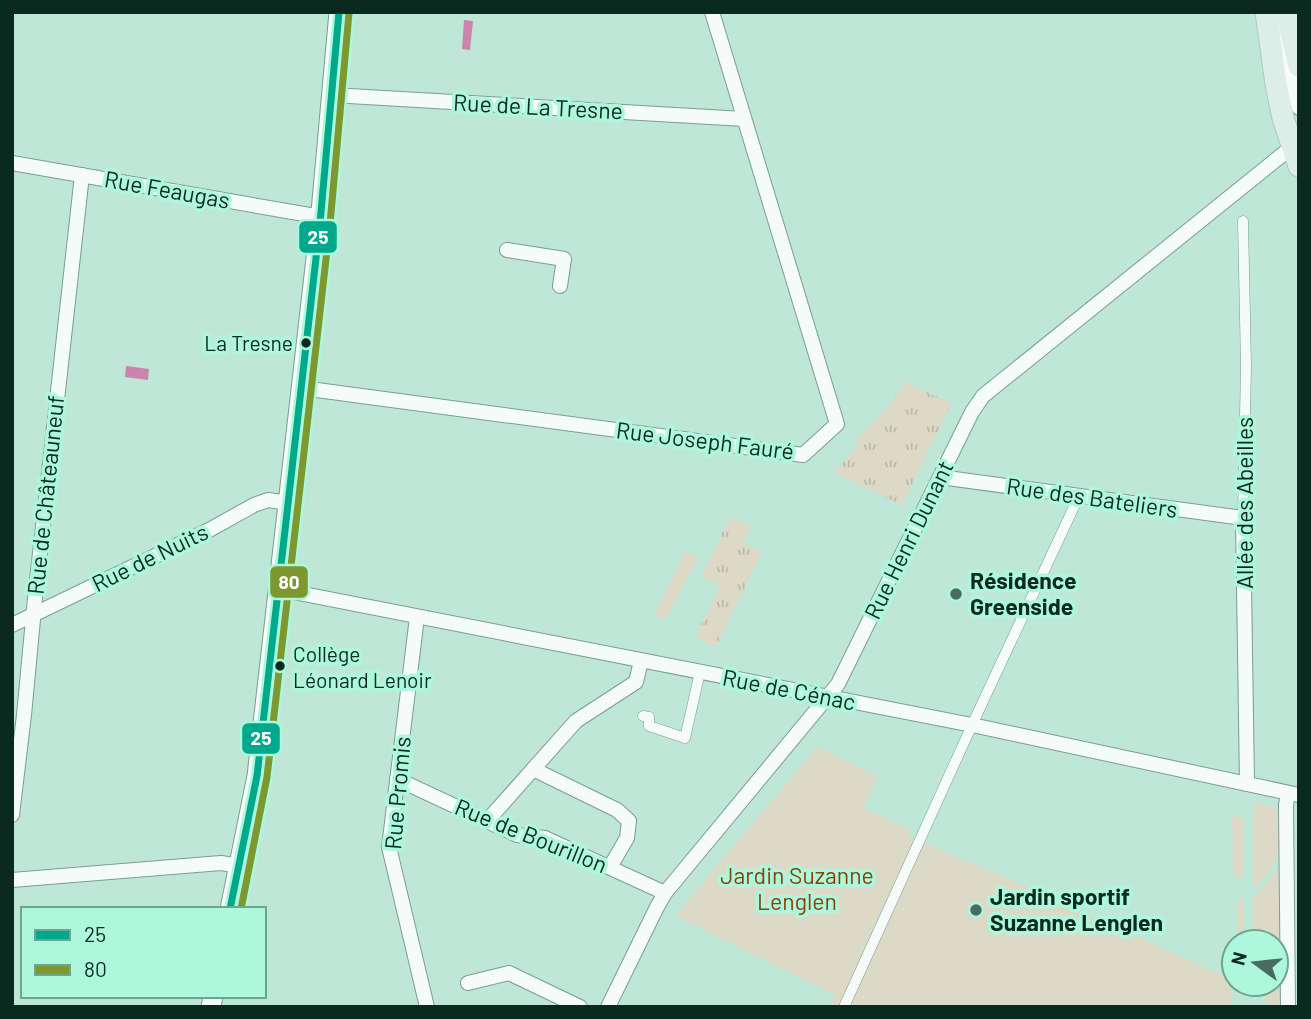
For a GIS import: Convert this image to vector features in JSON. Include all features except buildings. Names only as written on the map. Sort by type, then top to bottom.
[{"type":"main road","points":[[230,907],[257,776],[321,217],[339,12]]},
{"type":"main road","points":[[1266,12],[1283,118],[1297,152]]},
{"type":"main road","points":[[1286,12],[1299,66]]},
{"type":"street","name":"Rue Joseph Fauré","points":[[302,388],[803,455],[837,424],[712,12]]},
{"type":"street","points":[[1266,12],[1284,54],[1299,108]]},
{"type":"street","name":"Rue de La Tresne","points":[[332,95],[744,119]]},
{"type":"street","name":"Rue Henri Dunant","points":[[608,1007],[665,892],[838,684],[972,412],[983,396],[1297,152]]},
{"type":"street","name":"Rue Feaugas","points":[[12,163],[321,217]]},
{"type":"street","name":"Rue de Châteauneuf","points":[[12,815],[82,175]]},
{"type":"street","name":"Allée des Abeilles","points":[[1243,221],[1246,366],[1243,519],[1247,784]]},
{"type":"street","points":[[506,250],[564,259],[560,286]]},
{"type":"street","name":"Rue des Bateliers","points":[[940,477],[1243,519]]},
{"type":"street","points":[[844,1007],[971,725],[1079,496]]},
{"type":"street","name":"Rue de Nuits","points":[[12,625],[211,529],[254,505],[268,500],[289,503]]},
{"type":"street","name":"Rue de Cénac","points":[[278,589],[971,725],[1293,794]]},
{"type":"street","name":"Rue Promis","points":[[417,617],[389,847],[427,1007]]},
{"type":"street","points":[[487,821],[576,721],[636,682],[641,661]]},
{"type":"street","points":[[643,716],[649,717],[649,726],[685,738],[700,672]]},
{"type":"street","points":[[533,769],[617,810],[629,821],[627,838],[610,867]]},
{"type":"street","name":"Rue de Bourillon","points":[[397,779],[517,835],[545,838],[665,892]]},
{"type":"street","points":[[1288,1007],[1286,806],[1293,794]]},
{"type":"street","points":[[12,880],[221,863],[239,866]]},
{"type":"street","points":[[468,983],[509,973],[580,1007]]},
{"type":"green space","points":[[907,380],[913,386],[952,403],[902,505],[833,473],[858,445],[856,439],[886,409]]},
{"type":"green space","points":[[730,517],[751,526],[743,543],[762,552],[716,647],[695,637],[720,586],[701,576]]},
{"type":"green space","points":[[686,551],[698,558],[665,620],[654,614]]},
{"type":"green space","name":"Jardin Suzanne Lenglen","points":[[817,747],[877,776],[864,808],[910,829],[908,836],[1053,898],[1220,974],[1220,998],[1231,998],[1232,1007],[830,1007],[835,995],[675,916]]},
{"type":"green space","points":[[1253,802],[1279,808],[1279,855],[1267,875],[1253,889]]},
{"type":"green space","points":[[1232,816],[1243,818],[1243,877],[1233,876]]},
{"type":"green space","points":[[1279,867],[1280,928],[1254,928],[1253,897]]},
{"type":"green space","points":[[1238,899],[1243,899],[1243,928],[1238,928]]},
{"type":"green space","points":[[1265,998],[1280,998],[1280,1007],[1268,1007]]},
{"type":"shaded area","points":[[464,20],[473,21],[470,50],[462,49]]},
{"type":"shaded area","points":[[126,366],[149,369],[148,380],[125,377]]},
{"type":"transit line","name":"25","points":[[230,907],[257,776],[320,223],[339,12]]},
{"type":"transit line","name":"80","points":[[241,907],[267,777],[330,224],[349,13]]},
{"type":"place","name":"La Tresne","points":[[306,343]]},
{"type":"place","name":"Résidence Greenside","points":[[956,594]]},
{"type":"place","name":"Collège Léonard Lenoir","points":[[280,666]]},
{"type":"place","name":"Jardin sportif Suzanne Lenglen","points":[[976,910]]}]
